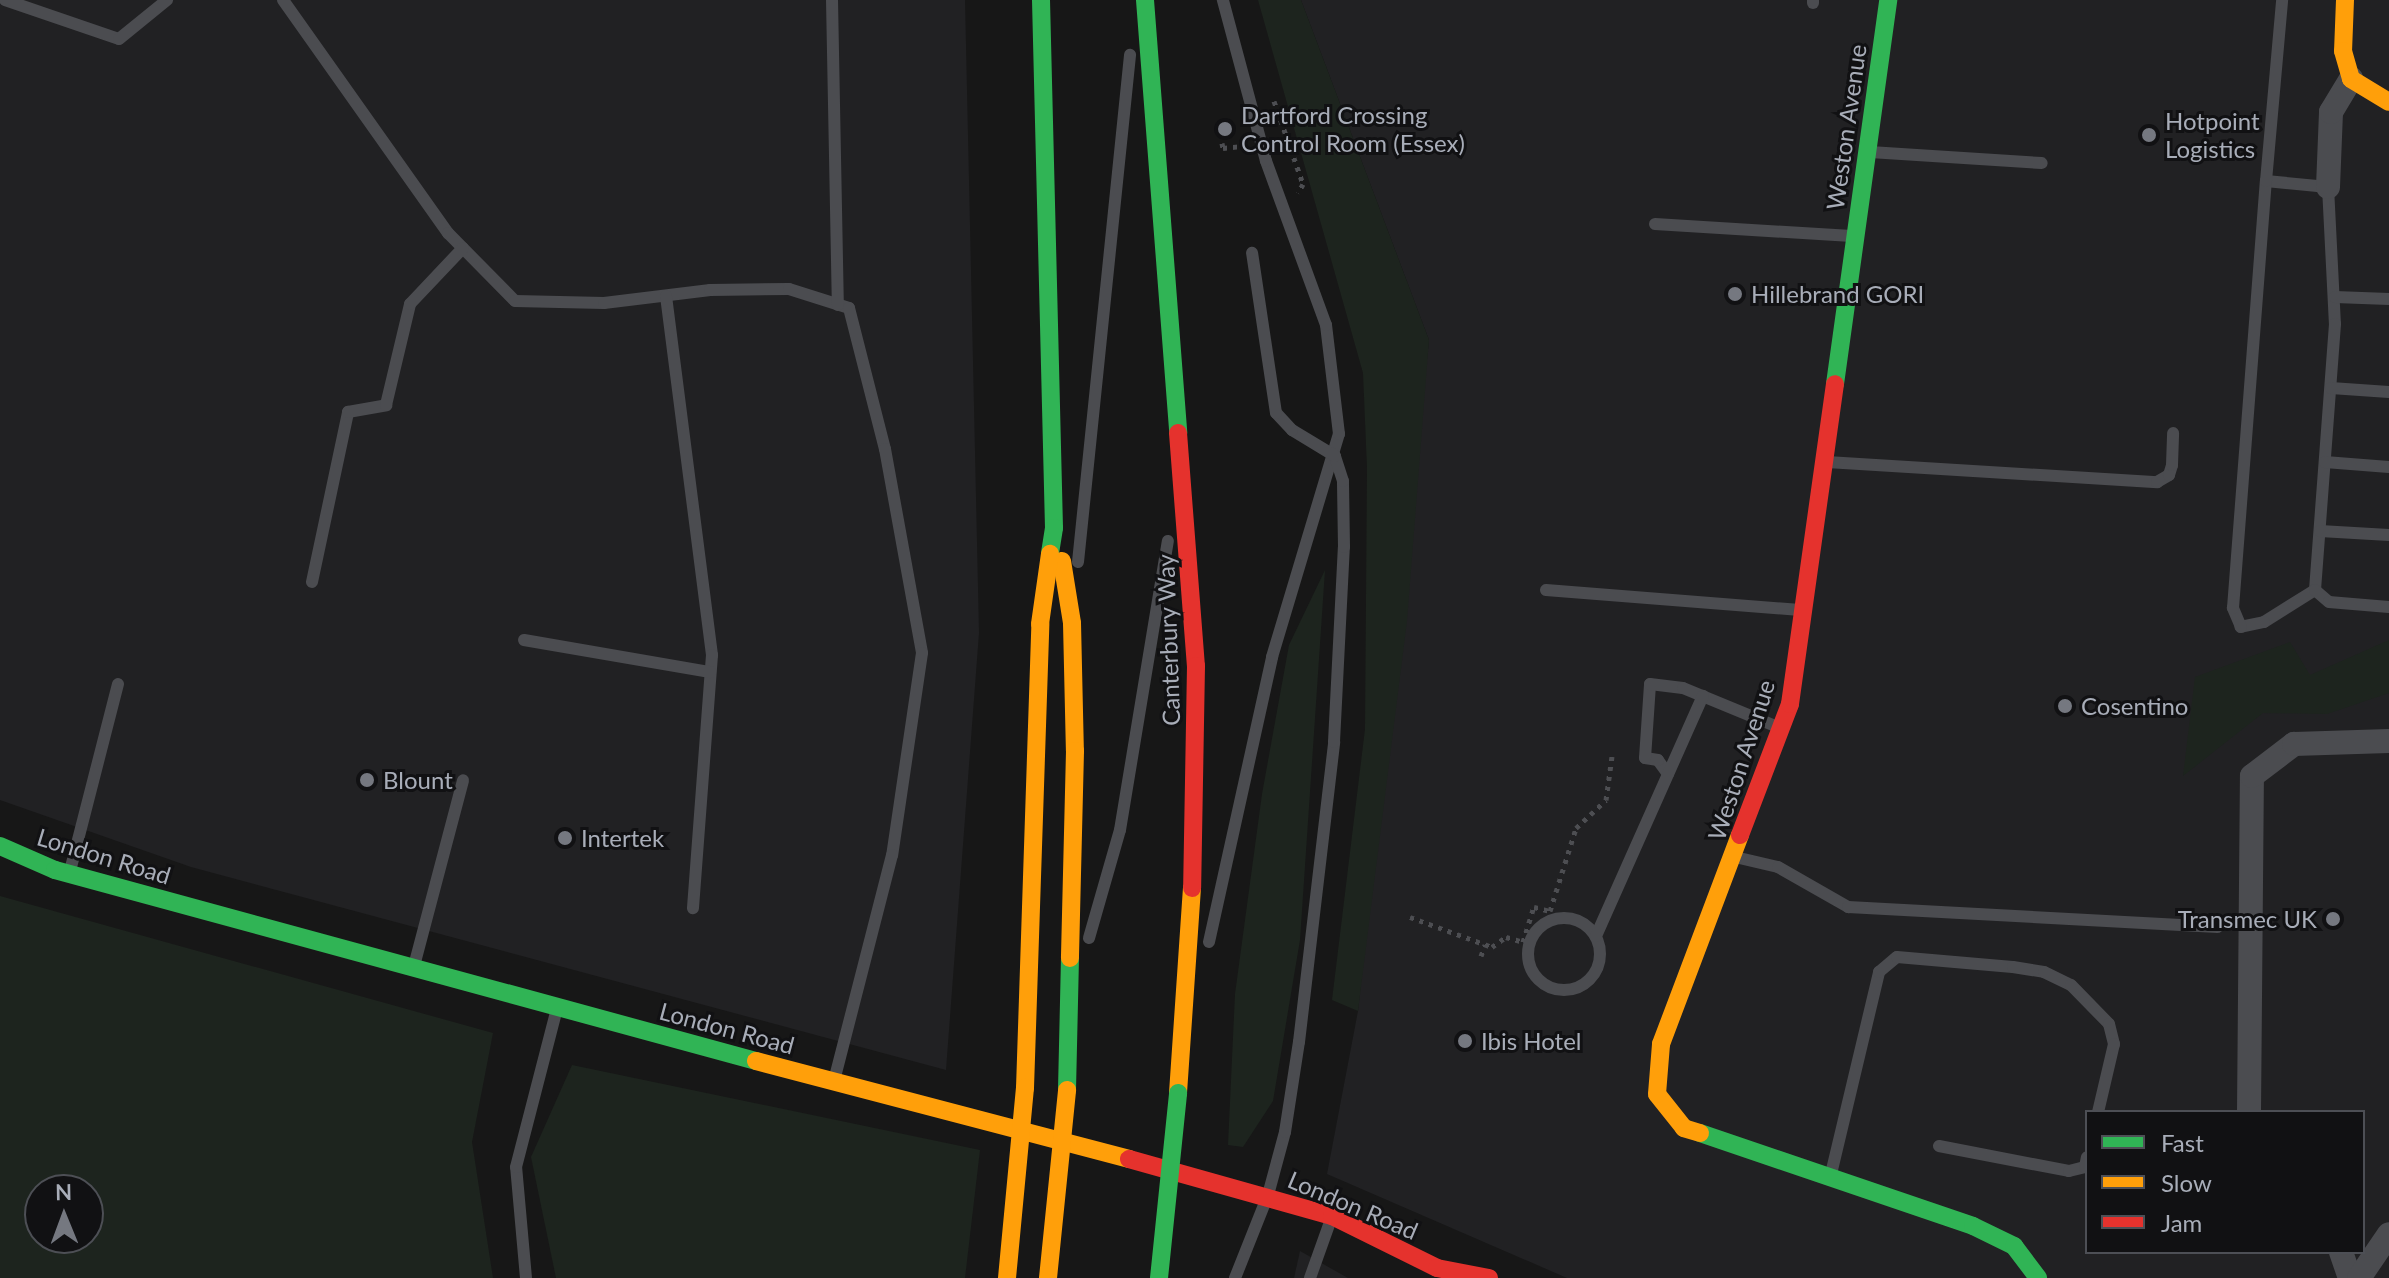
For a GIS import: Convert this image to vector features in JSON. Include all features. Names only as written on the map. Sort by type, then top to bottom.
[{"type":"main road","points":[[1041,0],[1054,528],[1072,623],[1067,1090],[1048,1278]]},
{"type":"main road","name":"Canterbury Way","points":[[1145,0],[1183,447],[1196,666],[1196,829],[1178,1093],[1159,1278]]},
{"type":"main road","points":[[2345,0],[2343,51],[2351,79],[2389,102]]},
{"type":"main road","name":"Weston Avenue","points":[[1883,2],[1856,236],[1790,704],[1735,857],[1661,1044],[1657,1094],[1684,1128],[1973,1226],[2014,1246],[2038,1278]]},
{"type":"main road","points":[[1007,1278],[1025,1088],[1040,624],[1054,528]]},
{"type":"main road","name":"London Road","points":[[0,846],[69,874],[557,1009],[1268,1195],[1332,1216],[1440,1273],[1489,1278]]},
{"type":"street","points":[[2328,187],[2331,112],[2351,79]]},
{"type":"street","points":[[2249,1110],[2252,776],[2294,744],[2389,741]]},
{"type":"street","points":[[2359,1278],[2389,1234]]},
{"type":"street","points":[[2342,1254],[2350,1278]]},
{"type":"lane","points":[[5,0],[119,39],[167,0]]},
{"type":"lane","points":[[283,0],[382,144],[463,248],[515,301],[604,303],[789,289],[849,308],[885,449],[922,653],[892,855],[834,1081]]},
{"type":"lane","points":[[832,0],[838,305]]},
{"type":"lane","points":[[1132,31],[1135,0]]},
{"type":"lane","points":[[1207,954],[1272,657],[1335,456],[1338,407],[1326,325],[1266,161],[1223,0]]},
{"type":"lane","points":[[2282,0],[2235,619],[2251,627],[2315,590]]},
{"type":"lane","points":[[1072,623],[1130,47]]},
{"type":"lane","points":[[1867,152],[2042,163]]},
{"type":"lane","points":[[2266,181],[2328,187],[2335,297],[2315,590]]},
{"type":"lane","points":[[1655,224],[1856,236]]},
{"type":"lane","points":[[312,582],[348,412],[386,405],[410,304],[463,248]]},
{"type":"lane","points":[[1235,1278],[1268,1195],[1285,1132],[1299,1042],[1334,742],[1344,496],[1335,456],[1292,430],[1276,413],[1252,253]]},
{"type":"lane","points":[[666,296],[710,672],[693,908]]},
{"type":"lane","points":[[2335,297],[2389,299]]},
{"type":"lane","points":[[2331,388],[2389,392]]},
{"type":"lane","points":[[1824,462],[2157,482],[2169,475],[2173,433]]},
{"type":"lane","points":[[1070,1001],[1120,830],[1183,447]]},
{"type":"lane","points":[[2325,462],[2389,467]]},
{"type":"lane","points":[[2320,531],[2389,535]]},
{"type":"lane","points":[[1546,590],[1803,610]]},
{"type":"lane","points":[[2315,590],[2329,602],[2389,607]]},
{"type":"lane","points":[[524,640],[710,672]]},
{"type":"lane","points":[[69,874],[118,684]]},
{"type":"lane","points":[[1668,774],[1658,760],[1645,758],[1650,684],[1703,696],[1781,729]]},
{"type":"lane","points":[[1596,936],[1578,920],[1554,919],[1534,933],[1526,943],[1527,956],[1537,979],[1570,990],[1597,970],[1596,936],[1703,696]]},
{"type":"lane","points":[[413,969],[463,780]]},
{"type":"lane","points":[[1735,857],[1778,867],[1848,907],[2217,927]]},
{"type":"lane","points":[[1830,1178],[1879,972],[1897,957],[2044,972],[2071,985],[2109,1024],[2114,1044],[2098,1110]]},
{"type":"lane","points":[[1178,1093],[1201,996]]},
{"type":"lane","points":[[526,1278],[516,1167],[557,1009]]},
{"type":"lane","points":[[1939,1146],[2069,1171],[2085,1167]]},
{"type":"lane","points":[[1310,1278],[1332,1216]]},
{"type":"path","points":[[1270,90],[1303,184],[1294,197]]},
{"type":"path","points":[[1222,143],[1223,148],[1242,146]]},
{"type":"path","points":[[1410,917],[1492,947],[1506,937],[1526,943],[1534,907],[1550,911],[1576,828],[1606,800],[1612,756]]},
{"type":"path","points":[[1481,956],[1485,945]]},
{"type":"shaded area","points":[[0,0],[965,0],[979,633],[946,1070],[191,867],[0,800]]},
{"type":"shaded area","points":[[1258,0],[1301,0],[1429,340],[1407,621],[1358,1011],[1332,1000],[1365,729],[1367,468],[1363,373]]},
{"type":"shaded area","points":[[1301,0],[2389,0],[2389,1278],[1567,1278],[1327,1174],[1358,1011],[1429,340]]},
{"type":"shaded area","points":[[1325,570],[1300,940],[1273,1101],[1243,1147],[1228,1145],[1235,994],[1262,794],[1289,645]]},
{"type":"shaded area","points":[[2389,640],[2389,693],[2327,714],[2263,713],[2183,776],[2195,677],[2290,642],[2310,675]]},
{"type":"shaded area","points":[[0,896],[493,1033],[472,1142],[493,1278],[0,1278]]},
{"type":"shaded area","points":[[572,1065],[980,1150],[965,1278],[556,1278],[531,1157]]},
{"type":"shaded area","points":[[1300,1251],[1348,1278],[1294,1278]]},
{"type":"traffic: fast","points":[[1041,0],[1054,528],[1050,554]]},
{"type":"traffic: fast","points":[[1145,0],[1178,433]]},
{"type":"traffic: fast","points":[[1835,384],[1888,0]]},
{"type":"traffic: fast","points":[[0,846],[55,870],[756,1061]]},
{"type":"traffic: fast","points":[[1067,1090],[1070,958]]},
{"type":"traffic: fast","points":[[1159,1278],[1178,1093]]},
{"type":"traffic: fast","points":[[1700,1133],[1973,1226],[2014,1246],[2038,1278]]},
{"type":"traffic: slow","points":[[2345,0],[2343,51],[2351,79],[2389,102]]},
{"type":"traffic: slow","points":[[1025,1088],[1040,624],[1050,554]]},
{"type":"traffic: slow","points":[[1062,561],[1072,623],[1075,751],[1070,958]]},
{"type":"traffic: slow","points":[[1700,1133],[1684,1128],[1657,1094],[1661,1044],[1740,835]]},
{"type":"traffic: slow","points":[[1178,1093],[1192,888]]},
{"type":"traffic: slow","points":[[756,1061],[1129,1159]]},
{"type":"traffic: slow","points":[[1007,1278],[1025,1088]]},
{"type":"traffic: slow","points":[[1048,1278],[1067,1090]]},
{"type":"traffic: jam","points":[[1740,835],[1790,704],[1835,384]]},
{"type":"traffic: jam","points":[[1178,433],[1196,666],[1192,888]]},
{"type":"traffic: jam","points":[[1129,1159],[1332,1216],[1437,1268],[1489,1278]]},
{"type":"place","name":"Dartford Crossing Control Room (Essex)","points":[[1225,129]]},
{"type":"place","name":"Hotpoint Logistics","points":[[2149,135]]},
{"type":"place","name":"Hillebrand GORI","points":[[1735,294]]},
{"type":"place","name":"Cosentino","points":[[2065,706]]},
{"type":"place","name":"Blount","points":[[367,780]]},
{"type":"place","name":"Intertek","points":[[565,838]]},
{"type":"place","name":"Transmec UK","points":[[2333,919]]},
{"type":"place","name":"Ibis Hotel","points":[[1465,1041]]}]
